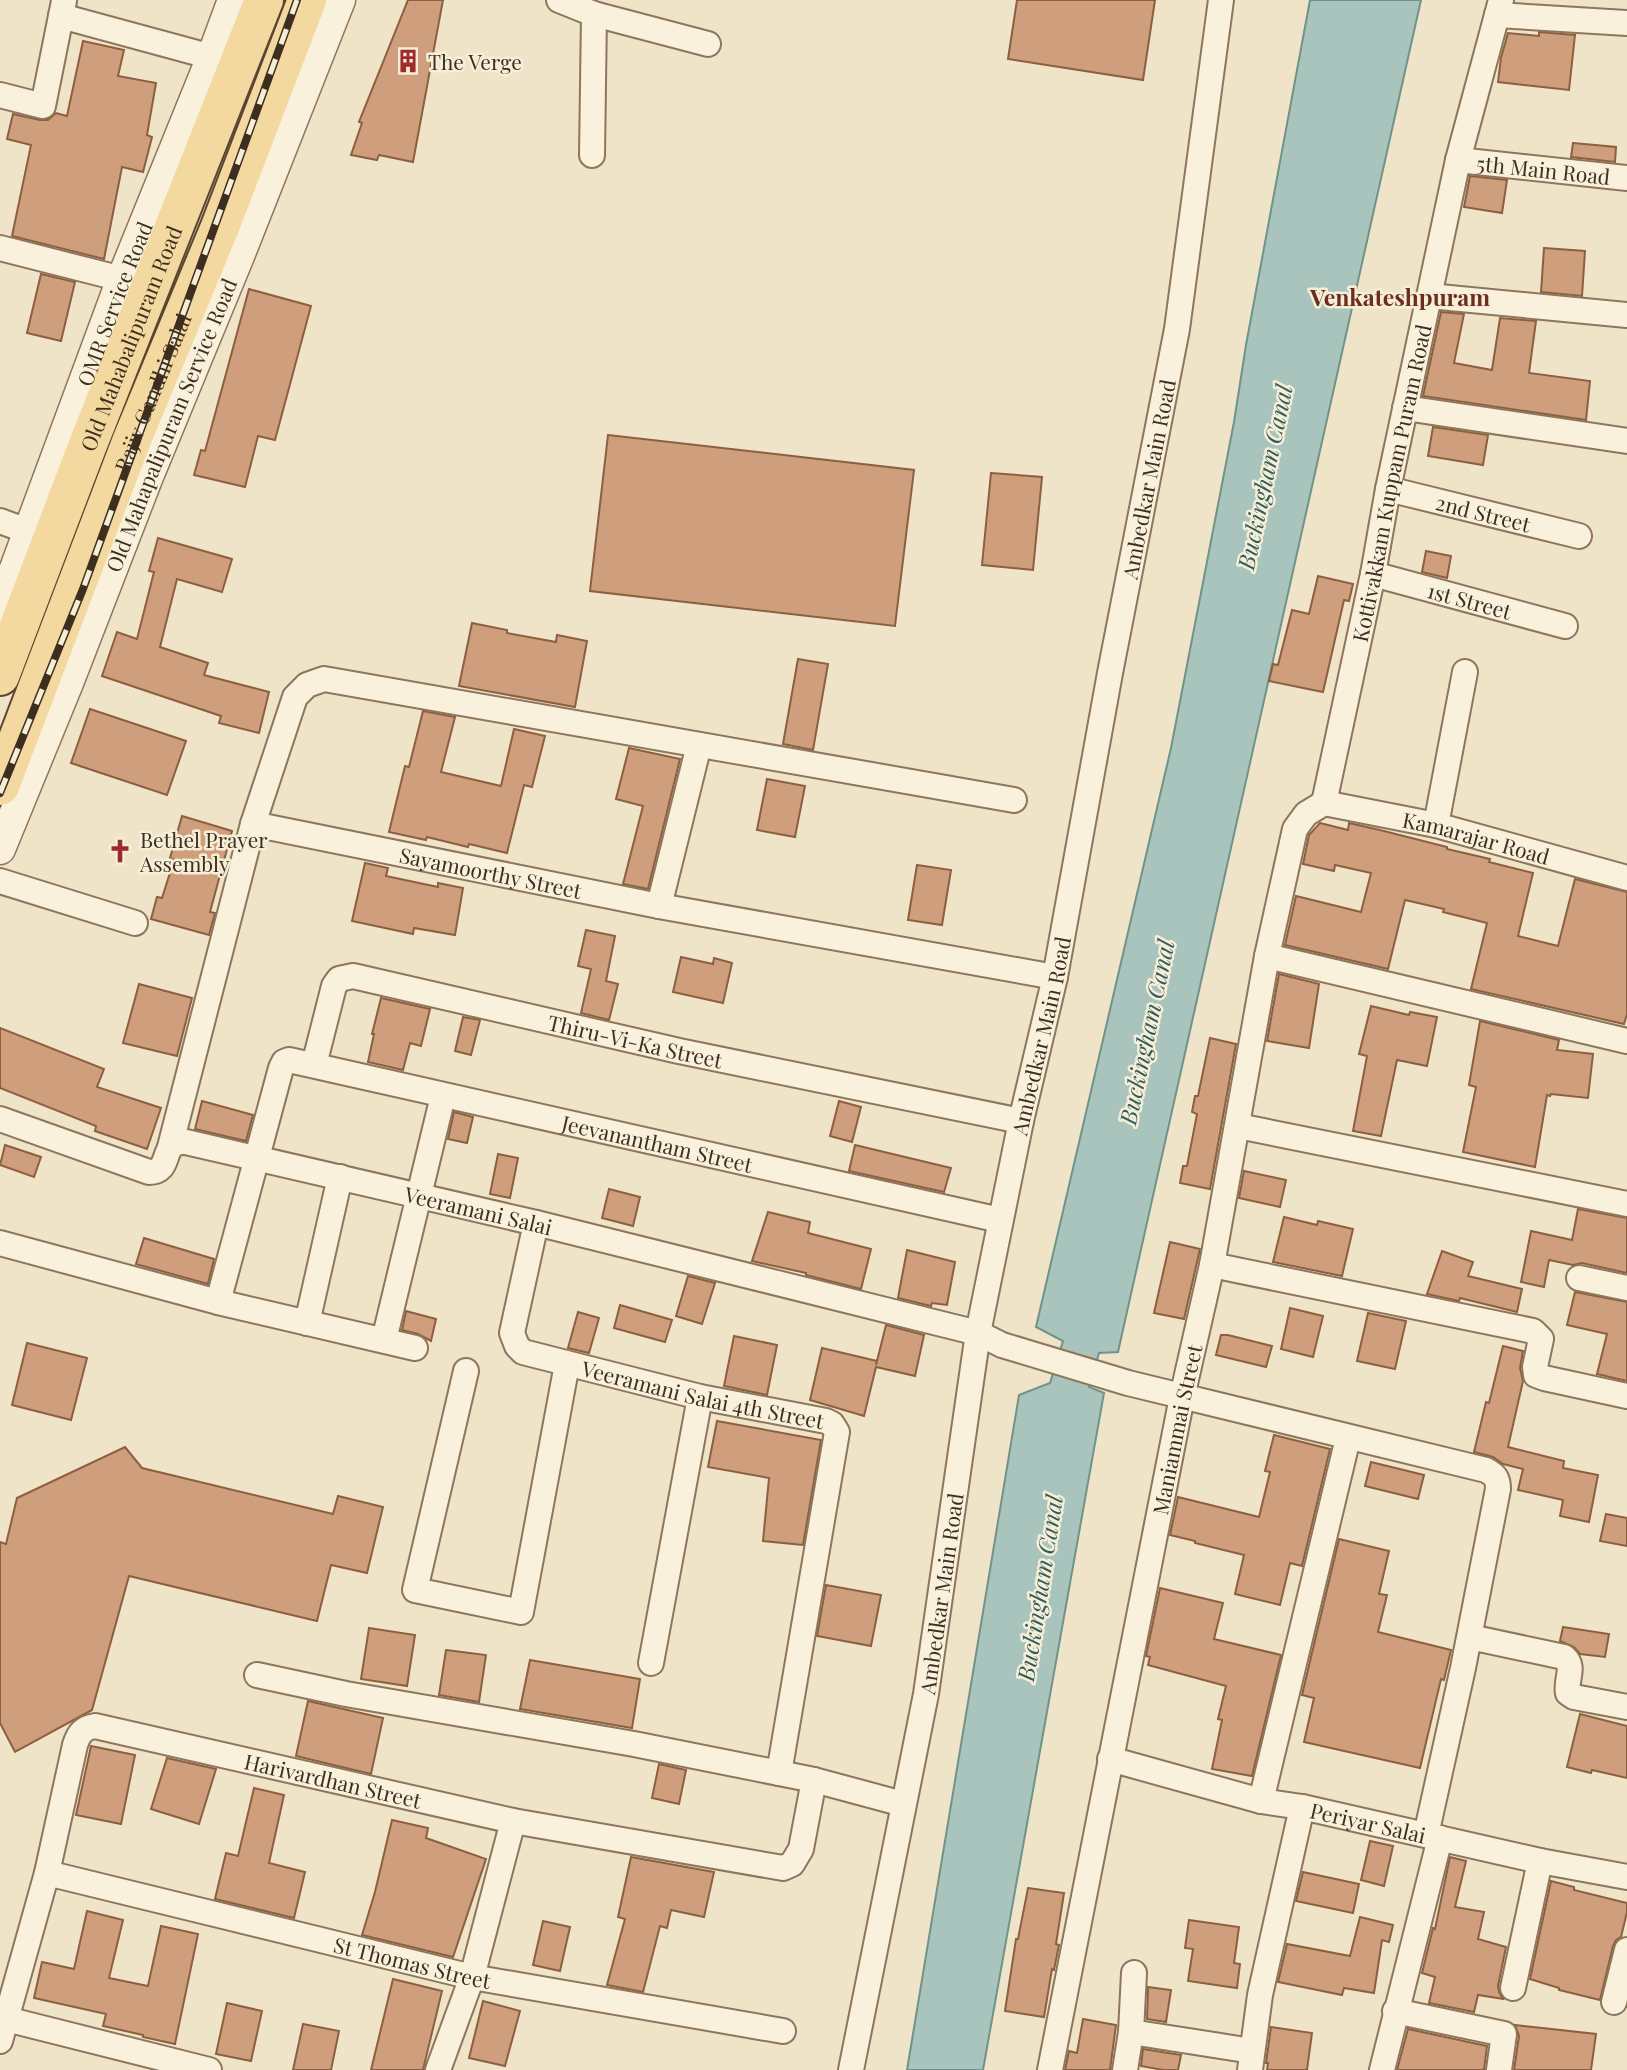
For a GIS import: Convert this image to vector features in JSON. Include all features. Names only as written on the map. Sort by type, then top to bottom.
[{"type":"main road","name":"Old Mahabalipuram Road","points":[[0,676],[87,447],[264,0]]},
{"type":"main road","name":"Rajiv Gandhi Salai","points":[[0,786],[131,442],[220,227],[307,0]]},
{"type":"street","name":"OMR Service Road","points":[[0,610],[79,391],[233,0]]},
{"type":"street","name":"Old Mahapalipuram Service Road","points":[[0,849],[340,0]]},
{"type":"street","points":[[559,0],[594,13],[708,44]]},
{"type":"street","name":"Ambedkar Main Road","points":[[850,2070],[926,1694],[978,1332],[1021,1121],[1055,978],[1110,673],[1177,329],[1220,0]]},
{"type":"street","points":[[1499,7],[1627,23]]},
{"type":"street","name":"Kottivakkam Kuppam Puram Road","points":[[1324,803],[1458,160],[1499,7]]},
{"type":"street","points":[[0,95],[43,106],[63,8],[212,57]]},
{"type":"street","points":[[592,155],[594,13]]},
{"type":"street","name":"5th Main Road","points":[[1458,160],[1627,177]]},
{"type":"street","points":[[0,248],[122,279]]},
{"type":"street","points":[[1429,296],[1627,315]]},
{"type":"street","points":[[1405,408],[1627,441]]},
{"type":"street","name":"2nd Street","points":[[1388,489],[1579,536]]},
{"type":"street","points":[[0,520],[30,533]]},
{"type":"street","name":"1st Street","points":[[1373,574],[1565,626]]},
{"type":"street","points":[[1436,825],[1465,672]]},
{"type":"street","points":[[0,1119],[149,1172],[162,1168],[170,1147],[253,824],[295,697],[307,685],[324,679],[1014,800]]},
{"type":"street","points":[[659,906],[699,745]]},
{"type":"street","name":"Kamarajar Road","points":[[1324,803],[1436,825],[1627,878]]},
{"type":"street","name":"Maniammai Street","points":[[1050,2070],[1182,1397],[1212,1265],[1267,956],[1295,829],[1306,814],[1324,803]]},
{"type":"street","name":"Sayamoorthy Street","points":[[253,824],[659,906],[1055,978]]},
{"type":"street","points":[[0,881],[135,923]]},
{"type":"street","points":[[1267,956],[1627,1041]]},
{"type":"street","name":"Thiru-Vi-Ka Street","points":[[314,1065],[334,986],[339,979],[353,976],[679,1051],[1021,1121]]},
{"type":"street","name":"Jeevanantham Street","points":[[256,1158],[282,1065],[289,1060],[1000,1220]]},
{"type":"street","points":[[384,1340],[443,1096]]},
{"type":"street","points":[[1238,1126],[1627,1204]]},
{"type":"street","name":"Veeramani Salai","points":[[170,1147],[175,1143],[186,1142],[536,1223],[978,1332],[1002,1345],[1122,1382],[1486,1470],[1499,1481],[1470,1637]]},
{"type":"street","points":[[218,1302],[256,1158]]},
{"type":"street","points":[[307,1323],[340,1177]]},
{"type":"street","name":"Veeramani Salai 4th Street","points":[[536,1223],[512,1333],[523,1352],[700,1397],[826,1421],[832,1424],[837,1432],[779,1773]]},
{"type":"street","points":[[0,1243],[218,1302],[415,1348]]},
{"type":"street","points":[[1212,1265],[1533,1331],[1541,1339],[1536,1375],[1627,1396]]},
{"type":"street","points":[[1579,1278],[1627,1289]]},
{"type":"street","points":[[466,1371],[415,1590],[522,1612],[567,1364]]},
{"type":"street","points":[[650,1663],[700,1397]]},
{"type":"street","points":[[1261,1801],[1348,1438]]},
{"type":"street","points":[[1382,2070],[1433,1836],[1470,1637],[1564,1657],[1569,1661],[1570,1670],[1566,1687],[1568,1693],[1574,1697],[1627,1707]]},
{"type":"street","points":[[257,1675],[346,1694],[634,1744],[814,1780],[903,1804]]},
{"type":"street","name":"Harivardhan Street","points":[[3,2030],[47,1873],[79,1735],[86,1728],[95,1726],[513,1821],[783,1868],[792,1864],[801,1849],[814,1780]]},
{"type":"street","name":"Periyar Salai","points":[[1110,1759],[1261,1801],[1302,1807],[1540,1861],[1627,1877]]},
{"type":"street","points":[[1131,2032],[1251,2060],[1260,1995],[1302,1807]]},
{"type":"street","points":[[438,2070],[471,1977],[513,1821]]},
{"type":"street","points":[[1513,1988],[1540,1861]]},
{"type":"street","name":"St Thomas Street","points":[[47,1873],[471,1977],[783,2031]]},
{"type":"street","points":[[1614,2002],[1627,1950]]},
{"type":"street","points":[[1125,2070],[1135,1973]]},
{"type":"street","points":[[1395,2011],[1504,2034],[1499,2070]]},
{"type":"street","points":[[3,2030],[209,2070]]},
{"type":"water","name":"Buckingham Canal","points":[[1310,0],[1421,0],[1118,1352],[1099,1353],[1089,1387],[1104,1393],[983,2070],[907,2070],[1019,1395],[1050,1383],[1063,1341],[1036,1327],[1171,748],[1234,422]]},
{"type":"building","name":"The Verge","points":[[408,0],[443,0],[413,162],[379,155],[377,160],[351,155],[362,123],[359,122]]},
{"type":"building","points":[[1017,0],[1155,0],[1143,80],[1008,59]]},
{"type":"building","points":[[1539,32],[1575,35],[1569,90],[1498,82],[1508,33],[1539,36]]},
{"type":"building","points":[[83,41],[124,50],[118,76],[156,83],[147,135],[152,137],[143,172],[122,167],[104,259],[12,236],[31,145],[7,139],[13,114],[40,120],[48,120],[56,113],[67,116]]},
{"type":"building","points":[[1573,143],[1616,147],[1615,162],[1571,157]]},
{"type":"building","points":[[1470,176],[1507,180],[1502,213],[1464,207]]},
{"type":"building","points":[[1544,248],[1585,251],[1582,296],[1541,292]]},
{"type":"building","points":[[41,274],[75,282],[61,341],[27,333]]},
{"type":"building","points":[[249,289],[311,306],[275,440],[258,436],[245,487],[194,475],[201,450],[205,451]]},
{"type":"building","points":[[1441,312],[1464,314],[1454,363],[1492,370],[1500,318],[1536,321],[1529,373],[1590,381],[1586,420],[1423,396]]},
{"type":"building","points":[[1433,427],[1488,435],[1483,465],[1428,456]]},
{"type":"building","points":[[608,435],[914,470],[895,626],[590,591]]},
{"type":"building","points":[[991,473],[1042,477],[1033,570],[982,565]]},
{"type":"building","points":[[158,538],[232,559],[222,592],[177,579],[160,647],[208,663],[204,675],[269,692],[259,733],[219,723],[221,716],[102,676],[117,632],[137,639],[154,572],[149,571]]},
{"type":"building","points":[[1426,551],[1451,556],[1447,578],[1422,572]]},
{"type":"building","points":[[1318,576],[1353,584],[1349,601],[1344,600],[1323,692],[1269,681],[1273,664],[1278,665],[1292,610],[1309,614]]},
{"type":"building","points":[[472,623],[556,642],[557,635],[587,641],[575,707],[459,686]]},
{"type":"building","points":[[798,659],[828,664],[813,750],[783,744]]},
{"type":"building","points":[[90,709],[186,741],[167,795],[71,763]]},
{"type":"building","points":[[423,711],[455,717],[441,772],[501,786],[514,729],[545,736],[532,787],[524,785],[507,853],[469,844],[468,847],[427,837],[426,840],[389,832],[405,766],[409,767]]},
{"type":"building","points":[[629,748],[680,759],[648,889],[623,884],[643,806],[616,799]]},
{"type":"building","points":[[767,779],[805,786],[795,837],[757,830]]},
{"type":"building","points":[[182,816],[232,831],[210,912],[215,913],[209,935],[151,919],[157,897],[162,898],[174,860],[170,858]]},
{"type":"building","points":[[1320,823],[1348,830],[1349,823],[1380,830],[1533,873],[1518,936],[1558,946],[1575,879],[1627,892],[1627,1014],[1624,1024],[1471,989],[1487,923],[1443,912],[1444,909],[1405,900],[1388,969],[1285,945],[1296,896],[1361,912],[1371,873],[1335,865],[1334,871],[1303,864],[1309,835]]},
{"type":"building","points":[[365,863],[388,868],[386,876],[438,887],[438,883],[463,888],[455,935],[414,928],[413,934],[352,921]]},
{"type":"building","points":[[917,865],[951,870],[942,925],[908,920]]},
{"type":"building","points":[[586,930],[615,936],[606,981],[618,984],[609,1020],[581,1013],[591,969],[578,966]]},
{"type":"building","points":[[681,957],[713,964],[714,958],[732,963],[723,1003],[673,992]]},
{"type":"building","points":[[1279,974],[1319,984],[1309,1048],[1267,1041]]},
{"type":"building","points":[[139,984],[192,998],[177,1056],[123,1043]]},
{"type":"building","points":[[381,998],[430,1009],[421,1046],[410,1043],[403,1070],[368,1062]]},
{"type":"building","points":[[1371,1006],[1409,1015],[1410,1012],[1437,1017],[1427,1066],[1397,1060],[1381,1136],[1353,1131],[1367,1056],[1359,1054]]},
{"type":"building","points":[[463,1017],[480,1020],[471,1055],[455,1051]]},
{"type":"building","points":[[1480,1021],[1559,1040],[1557,1050],[1593,1054],[1588,1098],[1547,1095],[1535,1167],[1463,1152],[1476,1087],[1469,1085]]},
{"type":"building","points":[[0,1028],[104,1069],[97,1087],[161,1108],[147,1149],[95,1131],[96,1126],[0,1088]]},
{"type":"building","points":[[1210,1038],[1236,1044],[1210,1189],[1180,1183],[1183,1166],[1187,1166],[1197,1114],[1192,1112]]},
{"type":"building","points":[[202,1101],[253,1115],[246,1141],[195,1129]]},
{"type":"building","points":[[839,1101],[861,1107],[852,1142],[830,1136]]},
{"type":"building","points":[[454,1112],[473,1117],[467,1143],[448,1139]]},
{"type":"building","points":[[5,1145],[41,1157],[34,1177],[0,1165]]},
{"type":"building","points":[[855,1145],[951,1168],[944,1192],[849,1171]]},
{"type":"building","points":[[498,1154],[518,1158],[510,1198],[490,1194]]},
{"type":"building","points":[[1244,1171],[1286,1180],[1280,1207],[1239,1198]]},
{"type":"building","points":[[609,1189],[640,1197],[633,1226],[602,1218]]},
{"type":"building","points":[[1578,1209],[1627,1218],[1627,1273],[1582,1263],[1573,1265],[1549,1260],[1544,1287],[1521,1282],[1531,1231],[1572,1240]]},
{"type":"building","points":[[768,1212],[810,1222],[808,1233],[871,1249],[861,1289],[752,1261]]},
{"type":"building","points":[[1284,1217],[1317,1225],[1318,1221],[1353,1229],[1342,1276],[1273,1262]]},
{"type":"building","points":[[144,1238],[214,1259],[208,1284],[136,1264]]},
{"type":"building","points":[[1170,1242],[1200,1249],[1184,1319],[1154,1313]]},
{"type":"building","points":[[907,1250],[955,1262],[947,1305],[932,1303],[931,1306],[898,1298]]},
{"type":"building","points":[[1442,1251],[1473,1262],[1468,1276],[1522,1289],[1517,1312],[1460,1298],[1459,1301],[1427,1294]]},
{"type":"building","points":[[688,1276],[715,1283],[702,1324],[676,1316]]},
{"type":"building","points":[[1575,1292],[1627,1302],[1627,1381],[1597,1374],[1607,1334],[1567,1325]]},
{"type":"building","points":[[620,1305],[672,1320],[665,1342],[614,1328]]},
{"type":"building","points":[[1290,1308],[1323,1316],[1313,1357],[1281,1349]]},
{"type":"building","points":[[406,1311],[436,1319],[431,1341],[402,1330]]},
{"type":"building","points":[[578,1312],[599,1318],[589,1353],[568,1348]]},
{"type":"building","points":[[1368,1313],[1406,1321],[1395,1369],[1357,1361]]},
{"type":"building","points":[[886,1325],[924,1335],[915,1376],[876,1367],[864,1416],[810,1400],[822,1348],[877,1361]]},
{"type":"building","points":[[1221,1335],[1272,1346],[1266,1367],[1216,1355]]},
{"type":"building","points":[[734,1336],[777,1345],[767,1395],[724,1386]]},
{"type":"building","points":[[27,1343],[87,1358],[71,1420],[12,1405]]},
{"type":"building","points":[[1503,1346],[1523,1351],[1520,1368],[1523,1381],[1508,1447],[1564,1461],[1563,1468],[1598,1475],[1589,1522],[1560,1516],[1563,1500],[1518,1490],[1523,1469],[1474,1452]]},
{"type":"building","points":[[717,1421],[821,1440],[803,1545],[763,1541],[769,1478],[708,1467]]},
{"type":"building","points":[[1274,1435],[1330,1449],[1302,1566],[1290,1563],[1280,1605],[1235,1594],[1244,1555],[1170,1535],[1178,1497],[1259,1517],[1270,1472],[1265,1471]]},
{"type":"building","points":[[125,1447],[142,1468],[333,1514],[338,1496],[383,1507],[367,1573],[331,1565],[317,1621],[129,1576],[92,1710],[15,1752],[0,1723],[0,1542],[6,1544],[17,1498]]},
{"type":"building","points":[[1371,1462],[1424,1475],[1418,1499],[1365,1486]]},
{"type":"building","points":[[1606,1514],[1627,1518],[1627,1546],[1600,1541]]},
{"type":"building","points":[[1339,1539],[1389,1551],[1379,1594],[1387,1595],[1378,1632],[1451,1650],[1444,1680],[1441,1679],[1420,1768],[1304,1742],[1314,1698],[1302,1695]]},
{"type":"building","points":[[826,1585],[881,1595],[871,1646],[817,1636]]},
{"type":"building","points":[[1160,1588],[1223,1603],[1214,1639],[1281,1655],[1252,1776],[1212,1769],[1222,1720],[1218,1719],[1226,1686],[1148,1665],[1150,1657],[1146,1656]]},
{"type":"building","points":[[1563,1627],[1609,1634],[1605,1657],[1580,1654],[1574,1647],[1560,1641]]},
{"type":"building","points":[[369,1628],[415,1635],[407,1686],[361,1679]]},
{"type":"building","points":[[446,1650],[486,1655],[479,1702],[439,1695]]},
{"type":"building","points":[[530,1660],[640,1679],[632,1728],[520,1709]]},
{"type":"building","points":[[308,1701],[383,1718],[371,1774],[296,1756]]},
{"type":"building","points":[[1580,1714],[1627,1726],[1627,1778],[1567,1767]]},
{"type":"building","points":[[91,1746],[135,1755],[121,1824],[76,1815]]},
{"type":"building","points":[[167,1758],[216,1769],[199,1824],[151,1809]]},
{"type":"building","points":[[659,1764],[686,1770],[679,1804],[652,1798]]},
{"type":"building","points":[[254,1788],[284,1795],[269,1863],[305,1872],[294,1918],[215,1899],[226,1853],[238,1856]]},
{"type":"building","points":[[392,1820],[428,1828],[426,1838],[486,1859],[453,1957],[362,1935]]},
{"type":"building","points":[[1370,1841],[1393,1846],[1384,1886],[1361,1880]]},
{"type":"building","points":[[631,1857],[714,1872],[704,1917],[671,1910],[667,1928],[660,1926],[643,1992],[607,1985],[625,1919],[618,1917]]},
{"type":"building","points":[[1450,1857],[1466,1861],[1455,1907],[1484,1912],[1478,1939],[1506,1947],[1498,1986],[1503,1999],[1478,1995],[1474,2012],[1429,2003],[1435,1977],[1422,1973],[1433,1928],[1435,1929]]},
{"type":"building","points":[[1303,1872],[1359,1884],[1353,1913],[1296,1901]]},
{"type":"building","points":[[1551,1881],[1574,1887],[1574,1890],[1627,1903],[1621,1937],[1613,1946],[1600,2000],[1559,1990],[1530,1979]]},
{"type":"building","points":[[1028,1888],[1064,1893],[1056,1944],[1059,1945],[1044,2017],[1005,2011],[1016,1939]]},
{"type":"building","points":[[87,1911],[123,1920],[109,1978],[148,1986],[161,1926],[198,1934],[175,2044],[103,2026],[106,2014],[34,1998],[42,1962],[74,1969]]},
{"type":"building","points":[[1360,1917],[1393,1925],[1389,1942],[1382,1940],[1374,1993],[1344,1988],[1342,1995],[1278,1982],[1287,1944],[1350,1956]]},
{"type":"building","points":[[1189,1920],[1239,1927],[1234,1963],[1240,1964],[1237,1988],[1188,1981],[1193,1949],[1185,1948]]},
{"type":"building","points":[[543,1921],[570,1927],[560,1971],[533,1965]]},
{"type":"building","points":[[393,1979],[442,1991],[423,2070],[371,2070]]},
{"type":"building","points":[[1148,1987],[1171,1990],[1166,2022],[1147,2019]]},
{"type":"building","points":[[483,2001],[520,2011],[505,2066],[469,2058]]},
{"type":"building","points":[[227,2003],[262,2011],[251,2061],[216,2054]]},
{"type":"building","points":[[1083,2019],[1116,2025],[1110,2070],[1065,2070],[1069,2051],[1077,2053]]},
{"type":"building","points":[[303,2024],[339,2031],[331,2070],[293,2070]]},
{"type":"building","points":[[1515,2025],[1596,2034],[1591,2070],[1514,2070],[1519,2036]]},
{"type":"building","points":[[1271,2027],[1312,2033],[1307,2070],[1267,2070]]},
{"type":"building","points":[[1408,2029],[1487,2046],[1484,2070],[1397,2070]]},
{"type":"building","points":[[1143,2049],[1181,2055],[1178,2070],[1141,2066]]},
{"type":"railway","points":[[0,793],[83,589],[297,0]]},
{"type":"place","name":"The Verge","points":[[408,61]]},
{"type":"place","name":"Bethel Prayer Assembly","points":[[120,851]]},
{"type":"district","name":"Venkateshpuram","points":[[1400,296]]}]
